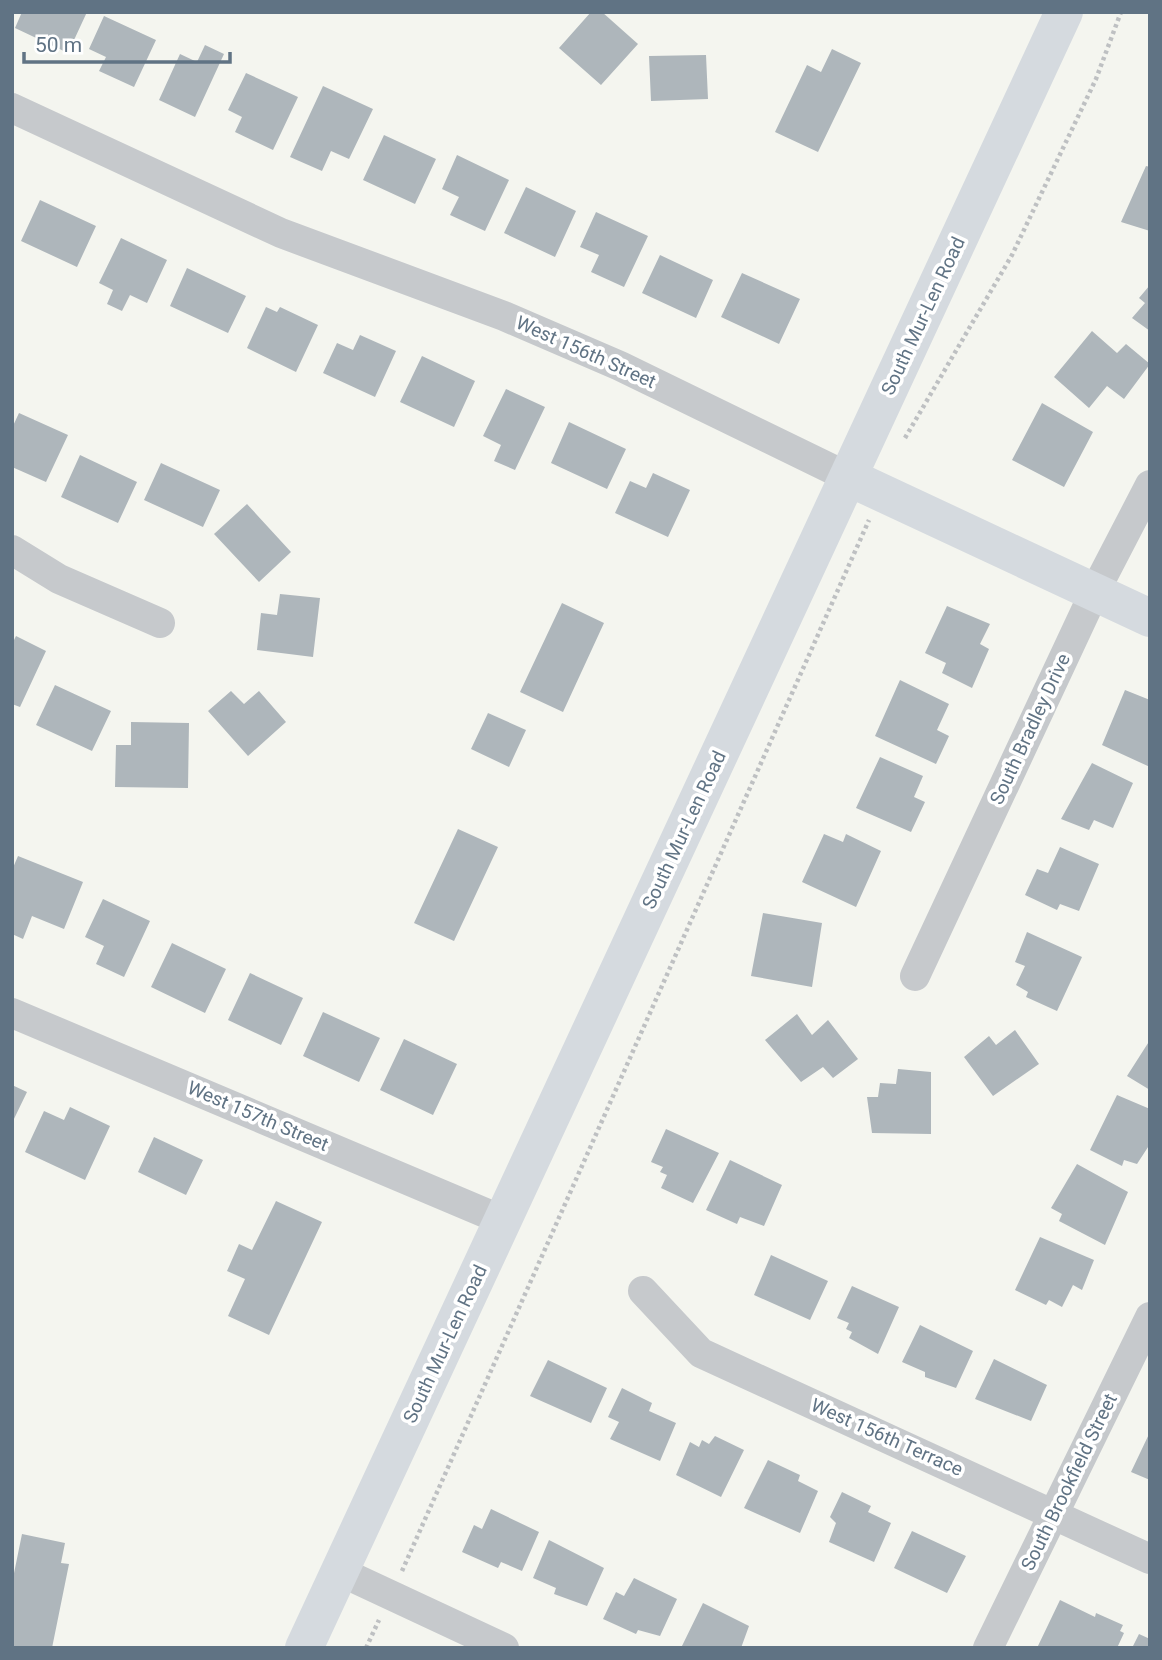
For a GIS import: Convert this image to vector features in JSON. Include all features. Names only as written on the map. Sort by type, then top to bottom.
[{"type":"main road","name":"South Mur-Len Road","points":[[304,1648],[502,1220],[864,485],[1064,12]]},
{"type":"main road","name":"West 156th Street","points":[[864,485],[1150,618]]},
{"type":"street","name":"West 156th Street","points":[[12,108],[281,233],[504,316],[620,366],[864,485]]},
{"type":"street","name":"South Bradley Drive","points":[[915,976],[1095,591],[1150,485]]},
{"type":"street","points":[[12,550],[59,579],[160,623]]},
{"type":"street","name":"West 157th Street","points":[[12,1013],[502,1220]]},
{"type":"street","name":"West 156th Terrace","points":[[643,1291],[701,1353],[1150,1559]]},
{"type":"street","name":"South Brookfield Street","points":[[988,1648],[1150,1317]]},
{"type":"street","points":[[339,1571],[504,1648]]},
{"type":"path","points":[[904,440],[1012,255],[1096,79],[1121,12]]},
{"type":"path","points":[[366,1648],[391,1595],[864,485]]},
{"type":"building","points":[[22,12],[87,12],[68,53],[15,28]]},
{"type":"building","points":[[591,12],[602,12],[638,44],[601,85],[559,48]]},
{"type":"building","points":[[104,16],[156,40],[134,87],[99,71],[106,57],[89,49]]},
{"type":"building","points":[[205,45],[224,54],[195,117],[159,100],[180,54],[197,62]]},
{"type":"building","points":[[832,49],[861,63],[818,152],[775,132],[807,65],[821,72]]},
{"type":"building","points":[[706,55],[708,99],[651,101],[649,56]]},
{"type":"building","points":[[246,73],[298,97],[273,150],[235,132],[242,117],[228,110]]},
{"type":"building","points":[[323,86],[373,109],[349,159],[331,151],[322,171],[290,157]]},
{"type":"building","points":[[384,135],[436,159],[415,204],[363,180]]},
{"type":"building","points":[[457,155],[509,180],[485,231],[450,215],[459,197],[442,189]]},
{"type":"building","points":[[1146,166],[1150,167],[1150,231],[1121,222]]},
{"type":"building","points":[[526,187],[576,211],[555,257],[504,233]]},
{"type":"building","points":[[40,200],[96,226],[77,267],[21,241]]},
{"type":"building","points":[[596,212],[648,236],[624,287],[591,272],[599,255],[580,247]]},
{"type":"building","points":[[121,238],[167,260],[147,303],[130,295],[122,311],[107,304],[113,290],[99,283]]},
{"type":"building","points":[[660,255],[713,280],[696,318],[642,293]]},
{"type":"building","points":[[187,268],[246,296],[228,333],[170,306]]},
{"type":"building","points":[[742,273],[800,299],[779,344],[721,317]]},
{"type":"building","points":[[1150,285],[1150,331],[1132,318],[1145,303],[1139,298]]},
{"type":"building","points":[[266,307],[277,312],[280,307],[318,325],[296,372],[247,348]]},
{"type":"building","points":[[1092,331],[1117,353],[1126,344],[1150,364],[1124,399],[1107,386],[1089,408],[1054,377]]},
{"type":"building","points":[[360,335],[396,351],[375,397],[323,373],[337,343],[353,350]]},
{"type":"building","points":[[422,356],[475,381],[454,427],[400,402]]},
{"type":"building","points":[[506,389],[545,407],[515,470],[494,461],[501,445],[483,436]]},
{"type":"building","points":[[1042,403],[1093,432],[1064,487],[1012,460]]},
{"type":"building","points":[[19,413],[68,435],[46,482],[12,467],[12,428]]},
{"type":"building","points":[[569,422],[626,449],[607,489],[551,463]]},
{"type":"building","points":[[80,455],[137,482],[118,523],[61,497]]},
{"type":"building","points":[[161,463],[220,490],[203,527],[144,500]]},
{"type":"building","points":[[653,473],[690,490],[668,537],[615,513],[630,481],[646,488]]},
{"type":"building","points":[[247,504],[291,552],[259,582],[214,534]]},
{"type":"building","points":[[280,594],[320,598],[313,657],[257,650],[261,613],[277,615]]},
{"type":"building","points":[[562,603],[604,623],[563,712],[520,692]]},
{"type":"building","points":[[947,606],[990,624],[980,644],[989,649],[972,688],[942,673],[946,663],[925,653]]},
{"type":"building","points":[[16,636],[46,651],[20,707],[12,704],[12,644]]},
{"type":"building","points":[[900,680],[949,704],[937,730],[949,736],[936,764],[875,736]]},
{"type":"building","points":[[55,685],[111,711],[92,751],[36,725]]},
{"type":"building","points":[[1125,690],[1150,700],[1150,767],[1102,745]]},
{"type":"building","points":[[231,691],[244,704],[259,691],[286,722],[248,756],[208,711]]},
{"type":"building","points":[[488,713],[526,730],[509,767],[471,749]]},
{"type":"building","points":[[131,722],[189,723],[188,788],[115,787],[116,745],[131,745]]},
{"type":"building","points":[[880,757],[923,776],[914,797],[925,802],[911,832],[856,808]]},
{"type":"building","points":[[1092,763],[1133,783],[1113,828],[1094,820],[1089,830],[1061,819]]},
{"type":"building","points":[[458,829],[498,847],[454,941],[414,923]]},
{"type":"building","points":[[824,834],[843,842],[846,834],[881,851],[856,907],[802,882]]},
{"type":"building","points":[[1060,847],[1099,864],[1079,911],[1060,904],[1057,910],[1025,895],[1037,869],[1048,873]]},
{"type":"building","points":[[18,856],[83,882],[64,929],[32,916],[23,939],[12,934],[12,870]]},
{"type":"building","points":[[103,899],[150,921],[124,977],[96,964],[104,946],[85,937]]},
{"type":"building","points":[[763,913],[822,923],[812,987],[751,976]]},
{"type":"building","points":[[1027,932],[1082,957],[1057,1011],[1026,997],[1028,992],[1016,985],[1025,966],[1015,962]]},
{"type":"building","points":[[172,943],[226,969],[205,1013],[151,987]]},
{"type":"building","points":[[250,973],[303,998],[281,1045],[228,1020]]},
{"type":"building","points":[[323,1012],[380,1038],[359,1082],[303,1056]]},
{"type":"building","points":[[797,1014],[812,1035],[828,1020],[858,1059],[833,1078],[823,1067],[801,1082],[765,1040]]},
{"type":"building","points":[[1015,1030],[1039,1064],[993,1096],[964,1057],[989,1036],[996,1045]]},
{"type":"building","points":[[404,1039],[457,1064],[433,1115],[380,1090]]},
{"type":"building","points":[[1150,1040],[1150,1090],[1127,1076]]},
{"type":"building","points":[[898,1069],[931,1072],[931,1134],[872,1133],[867,1097],[878,1097],[880,1083],[896,1084]]},
{"type":"building","points":[[12,1085],[27,1092],[12,1123]]},
{"type":"building","points":[[1117,1095],[1150,1109],[1150,1144],[1137,1164],[1124,1160],[1122,1166],[1090,1150]]},
{"type":"building","points":[[70,1107],[110,1126],[85,1180],[25,1152],[44,1111],[64,1120]]},
{"type":"building","points":[[666,1129],[719,1153],[693,1203],[661,1188],[667,1175],[660,1172],[663,1167],[651,1162]]},
{"type":"building","points":[[154,1137],[203,1160],[186,1195],[138,1172]]},
{"type":"building","points":[[730,1160],[782,1185],[764,1226],[740,1217],[737,1224],[706,1210]]},
{"type":"building","points":[[1077,1164],[1128,1192],[1105,1245],[1059,1221],[1062,1214],[1051,1208]]},
{"type":"building","points":[[276,1201],[322,1222],[269,1335],[228,1316],[245,1279],[227,1271],[239,1244],[252,1250]]},
{"type":"building","points":[[1040,1237],[1094,1260],[1082,1290],[1073,1285],[1062,1307],[1049,1300],[1046,1305],[1015,1290]]},
{"type":"building","points":[[771,1255],[828,1281],[810,1320],[754,1295]]},
{"type":"building","points":[[852,1286],[899,1307],[878,1354],[849,1338],[852,1332],[846,1329],[849,1323],[837,1318]]},
{"type":"building","points":[[920,1325],[973,1351],[956,1388],[925,1377],[925,1372],[902,1362]]},
{"type":"building","points":[[994,1359],[1047,1385],[1031,1421],[975,1399]]},
{"type":"building","points":[[548,1360],[607,1388],[591,1423],[530,1396]]},
{"type":"building","points":[[622,1388],[652,1403],[649,1411],[676,1423],[660,1461],[610,1439],[619,1422],[608,1417]]},
{"type":"building","points":[[1150,1432],[1150,1480],[1131,1472]]},
{"type":"building","points":[[715,1436],[744,1450],[721,1497],[676,1475],[690,1442],[699,1447],[702,1440],[709,1444]]},
{"type":"building","points":[[768,1460],[800,1475],[798,1481],[818,1491],[800,1533],[744,1508]]},
{"type":"building","points":[[842,1492],[871,1506],[868,1512],[891,1523],[874,1562],[829,1542],[836,1523],[830,1517]]},
{"type":"building","points":[[491,1509],[539,1532],[522,1571],[501,1562],[498,1568],[462,1552],[474,1525],[482,1529]]},
{"type":"building","points":[[912,1531],[966,1556],[947,1593],[894,1568]]},
{"type":"building","points":[[22,1534],[65,1543],[61,1563],[69,1564],[52,1648],[12,1647],[12,1583]]},
{"type":"building","points":[[549,1540],[604,1568],[587,1606],[554,1594],[556,1588],[533,1578]]},
{"type":"building","points":[[634,1578],[677,1599],[660,1636],[638,1630],[636,1634],[603,1619],[616,1592],[624,1596]]},
{"type":"building","points":[[1060,1600],[1095,1617],[1096,1613],[1123,1625],[1120,1631],[1124,1633],[1117,1648],[1037,1648]]},
{"type":"building","points":[[703,1603],[749,1626],[741,1648],[681,1648]]},
{"type":"building","points":[[1139,1634],[1150,1639],[1150,1648],[1132,1648]]}]
